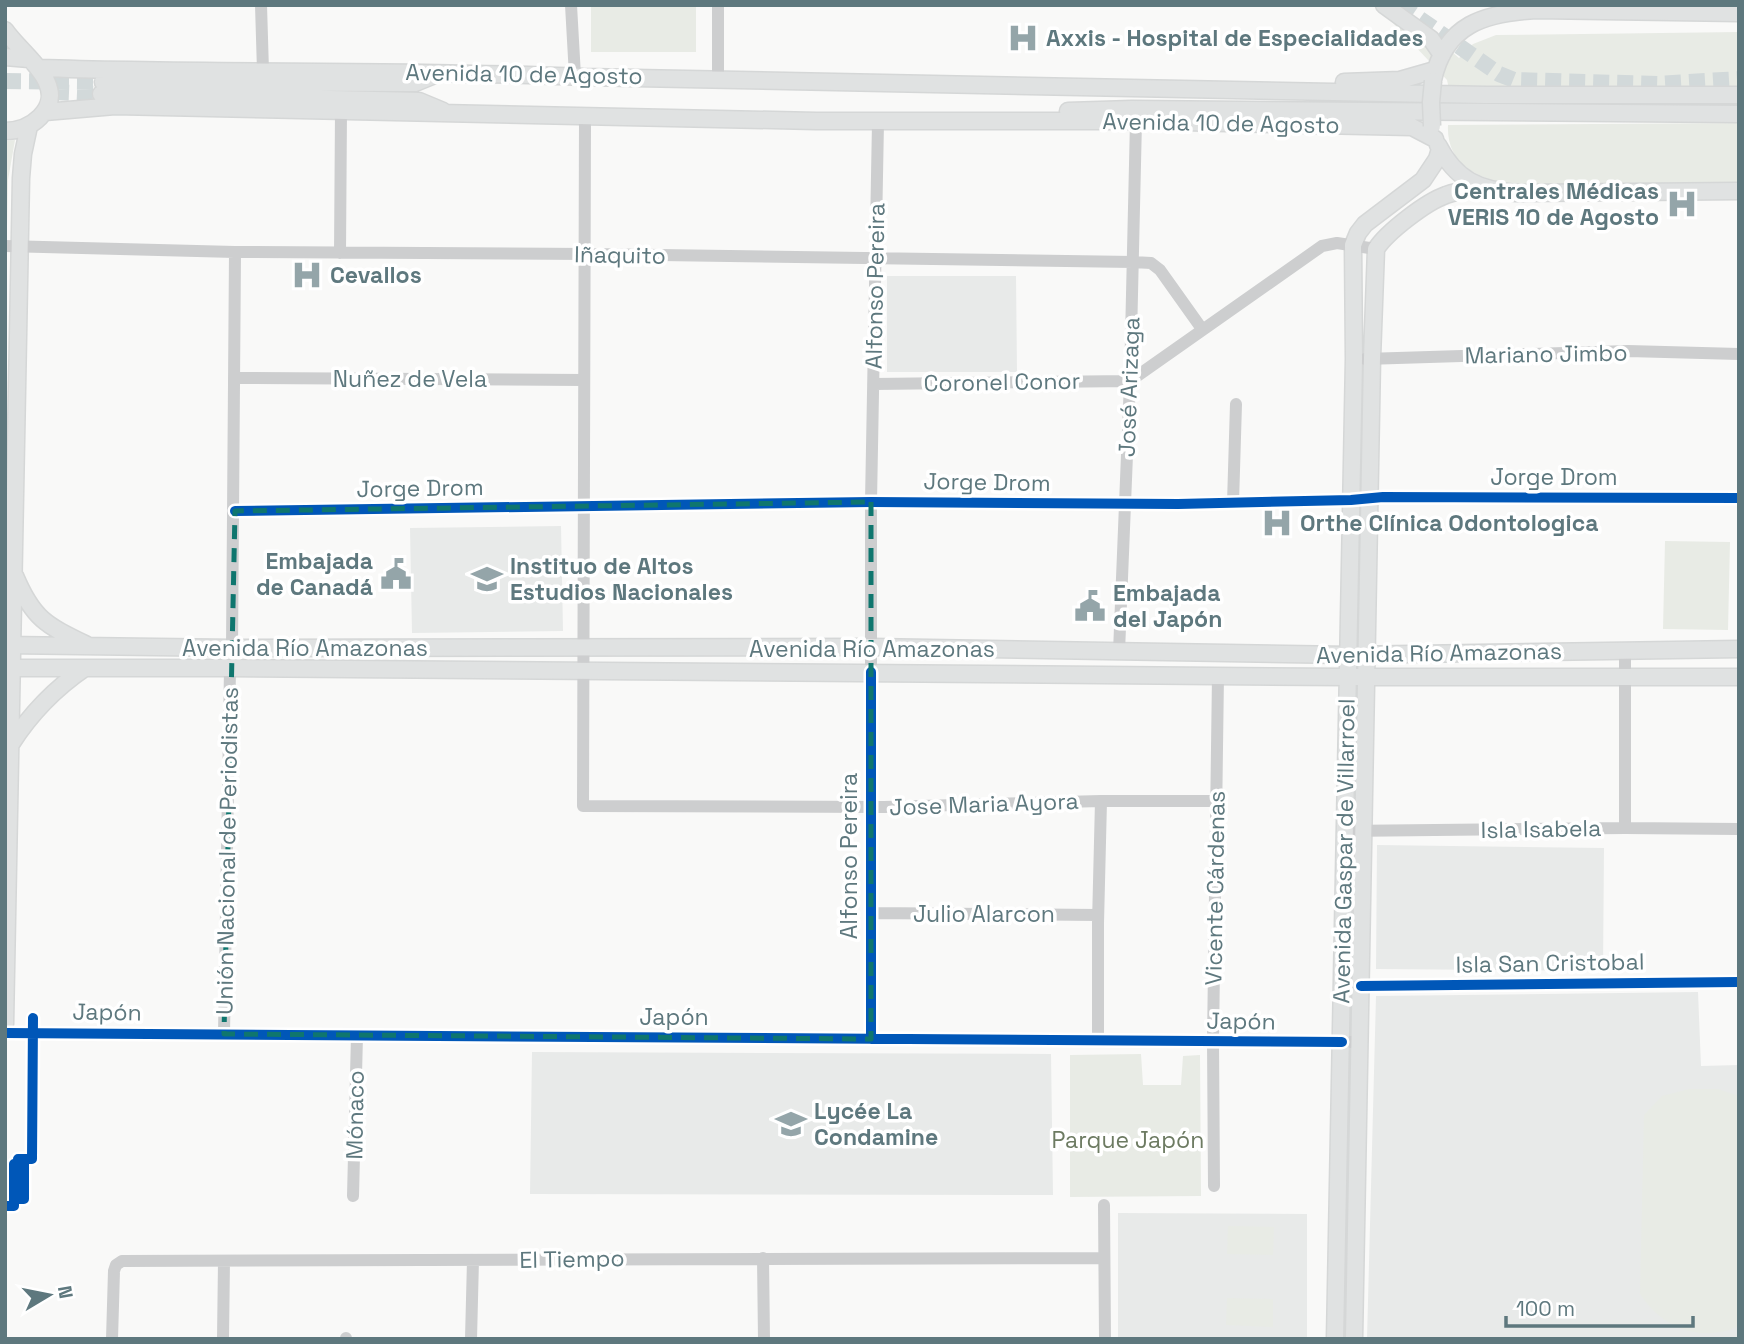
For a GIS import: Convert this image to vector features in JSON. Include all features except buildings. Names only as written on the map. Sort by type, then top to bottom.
[{"type":"main road","points":[[1384,5],[1431,39],[1442,55]]},
{"type":"main road","points":[[1485,5],[1506,12]]},
{"type":"main road","points":[[1353,245],[1365,224],[1430,173],[1436,138],[1431,102],[1434,76],[1442,55],[1465,27],[1481,18],[1542,8],[1739,13]]},
{"type":"main road","points":[[5,30],[49,85],[50,97],[45,112],[29,126],[5,131]]},
{"type":"main road","name":"Avenida 10 de Agosto","points":[[5,57],[34,63],[263,71],[446,71],[1486,95],[1739,95]]},
{"type":"main road","points":[[446,71],[415,83],[102,88],[419,101],[455,115]]},
{"type":"main road","name":"Avenida 10 de Agosto","points":[[1009,85],[1048,77],[1330,83],[1434,76]]},
{"type":"main road","name":"Avenida 10 de Agosto","points":[[45,112],[115,106],[878,122],[1136,121],[1412,127],[1436,138],[1458,172],[1484,189],[1516,193],[1739,191]]},
{"type":"main road","name":"Avenida 10 de Agosto","points":[[1004,122],[1038,111],[1132,109],[1739,114]]},
{"type":"main road","points":[[5,1024],[12,570],[13,247],[29,126]]},
{"type":"main road","points":[[1376,249],[1382,239],[1435,200],[1456,192],[1484,189]]},
{"type":"main road","name":"Avenida Gaspar de Villarroel","points":[[1335,1339],[1354,359],[1353,245]]},
{"type":"main road","name":"Avenida Gaspar de Villarroel","points":[[1354,1339],[1376,249]]},
{"type":"main road","points":[[12,570],[24,599],[41,620],[92,648]]},
{"type":"main road","name":"Avenida Río Amazonas","points":[[9,645],[92,648],[871,647],[1347,655],[1739,649]]},
{"type":"main road","name":"Avenida Río Amazonas","points":[[9,668],[1739,677]]},
{"type":"main road","points":[[10,746],[40,705],[85,668]]},
{"type":"main road","points":[[1336,1256],[1356,1255]]},
{"type":"street","points":[[261,5],[263,71]]},
{"type":"street","points":[[571,5],[575,76]]},
{"type":"street","points":[[718,5],[718,79]]},
{"type":"street","points":[[340,253],[341,111]]},
{"type":"street","points":[[583,671],[585,117]]},
{"type":"street","name":"José Arizaga","points":[[1119,652],[1130,381],[1136,121]]},
{"type":"street","name":"Alfonso Pereira","points":[[871,1039],[871,502],[878,122]]},
{"type":"street","points":[[1130,381],[1322,246],[1337,243],[1376,249]]},
{"type":"street","name":"Iñaquito","points":[[13,247],[1151,263],[1160,270],[1202,329]]},
{"type":"street","points":[[232,648],[235,252]]},
{"type":"street","name":"Mariano Jimbo","points":[[1354,359],[1628,351],[1739,354]]},
{"type":"street","name":"Nuñez de Vela","points":[[235,378],[584,380]]},
{"type":"street","name":"Coronel Conor","points":[[874,384],[1130,381]]},
{"type":"street","points":[[1233,503],[1236,404]]},
{"type":"street","name":"Jorge Drom","points":[[234,511],[871,502],[1125,504],[1370,498],[1739,498]]},
{"type":"street","points":[[1625,650],[1625,828]]},
{"type":"street","name":"Unión Nacional de Periodistas","points":[[224,1034],[230,668]]},
{"type":"street","name":"Jose Maria Ayora","points":[[583,671],[583,806],[871,807],[1101,801],[1216,802]]},
{"type":"street","name":"Vicente Cárdenas","points":[[1214,1186],[1213,1041],[1218,675]]},
{"type":"street","points":[[1098,1041],[1101,801]]},
{"type":"street","name":"Isla Isabela","points":[[1343,831],[1739,829]]},
{"type":"street","name":"Julio Alarcon","points":[[870,913],[1098,915]]},
{"type":"street","name":"Isla San Cristobal","points":[[1361,986],[1739,982]]},
{"type":"street","name":"Japón","points":[[5,1033],[1360,1042]]},
{"type":"street","name":"Mónaco","points":[[353,1196],[357,1035]]},
{"type":"street","points":[[1104,1205],[1105,1339]]},
{"type":"street","points":[[763,1258],[764,1339]]},
{"type":"street","name":"El Tiempo","points":[[112,1339],[114,1271],[116,1265],[122,1261],[1104,1258]]},
{"type":"street","points":[[471,1339],[473,1260]]},
{"type":"street","points":[[223,1339],[225,1261]]},
{"type":"highlighted area","points":[[871,502],[871,1039],[224,1034],[235,511]]},
{"type":"shaded area","points":[[887,276],[1016,276],[1017,372],[887,372]]},
{"type":"shaded area","name":"Instituo de Altos Estudios Nacionales","points":[[561,526],[563,631],[412,633],[410,528]]},
{"type":"shaded area","points":[[1377,845],[1604,848],[1603,971],[1376,969]]},
{"type":"shaded area","points":[[1698,992],[1701,1066],[1739,1065],[1739,1339],[1367,1339],[1376,996]]},
{"type":"shaded area","name":"Lycée La Condamine","points":[[532,1052],[1051,1054],[1053,1195],[530,1194]]},
{"type":"shaded area","points":[[1118,1213],[1307,1214],[1307,1339],[1118,1339]]},
{"type":"green space","points":[[591,5],[696,5],[696,52],[591,52]]},
{"type":"green space","points":[[1376,5],[1399,5],[1459,58],[1473,44],[1496,35],[1739,32],[1739,86],[1623,90],[1449,89],[1447,80]]},
{"type":"green space","points":[[1739,123],[1739,182],[1507,185],[1474,173],[1458,159],[1452,149],[1448,125]]},
{"type":"green space","points":[[15,140],[8,180],[5,322],[5,141]]},
{"type":"green space","points":[[1665,541],[1730,542],[1728,630],[1663,629]]},
{"type":"green space","name":"Parque Japón","points":[[1141,1054],[1143,1085],[1181,1085],[1183,1056],[1200,1055],[1201,1196],[1070,1197],[1070,1055]]},
{"type":"green space","points":[[1689,1089],[1718,1089],[1739,1096],[1739,1326],[1710,1333],[1683,1329],[1671,1323],[1649,1306],[1640,1294],[1644,1115],[1662,1096]]},
{"type":"green space","points":[[1228,1226],[1274,1227],[1273,1255],[1227,1254]]},
{"type":"green space","points":[[1227,1298],[1273,1299],[1273,1327],[1226,1325]]},
{"type":"tunnel","points":[[1400,5],[1499,74],[1514,80],[1658,84],[1739,79]]},
{"type":"tunnel","points":[[5,81],[103,82]]},
{"type":"tunnel","points":[[53,92],[101,94]]},
{"type":"cycle path","points":[[235,511],[871,502],[1178,504],[1383,497],[1739,498]]},
{"type":"cycle path","points":[[871,672],[871,1039]]},
{"type":"cycle path","points":[[1361,986],[1739,982]]},
{"type":"cycle path","points":[[5,1206],[14,1206],[14,1164],[24,1164],[24,1199],[18,1199],[18,1159],[32,1159],[33,1018]]},
{"type":"cycle path","points":[[5,1033],[1342,1042]]},
{"type":"place","name":"Axxis - Hospital de Especialidades","points":[[1023,38]]},
{"type":"place","name":"Centrales Médicas VERIS 10 de Agosto","points":[[1682,204]]},
{"type":"place","name":"Cevallos","points":[[307,275]]},
{"type":"place","name":"Orthe Clínica Odontologica","points":[[1277,523]]},
{"type":"place","name":"Embajada de Canadá","points":[[396,574]]},
{"type":"place","name":"Instituo de Altos Estudios Nacionales","points":[[487,579]]},
{"type":"place","name":"Embajada del Japón","points":[[1090,606]]},
{"type":"place","name":"Lycée La Condamine","points":[[791,1124]]}]
